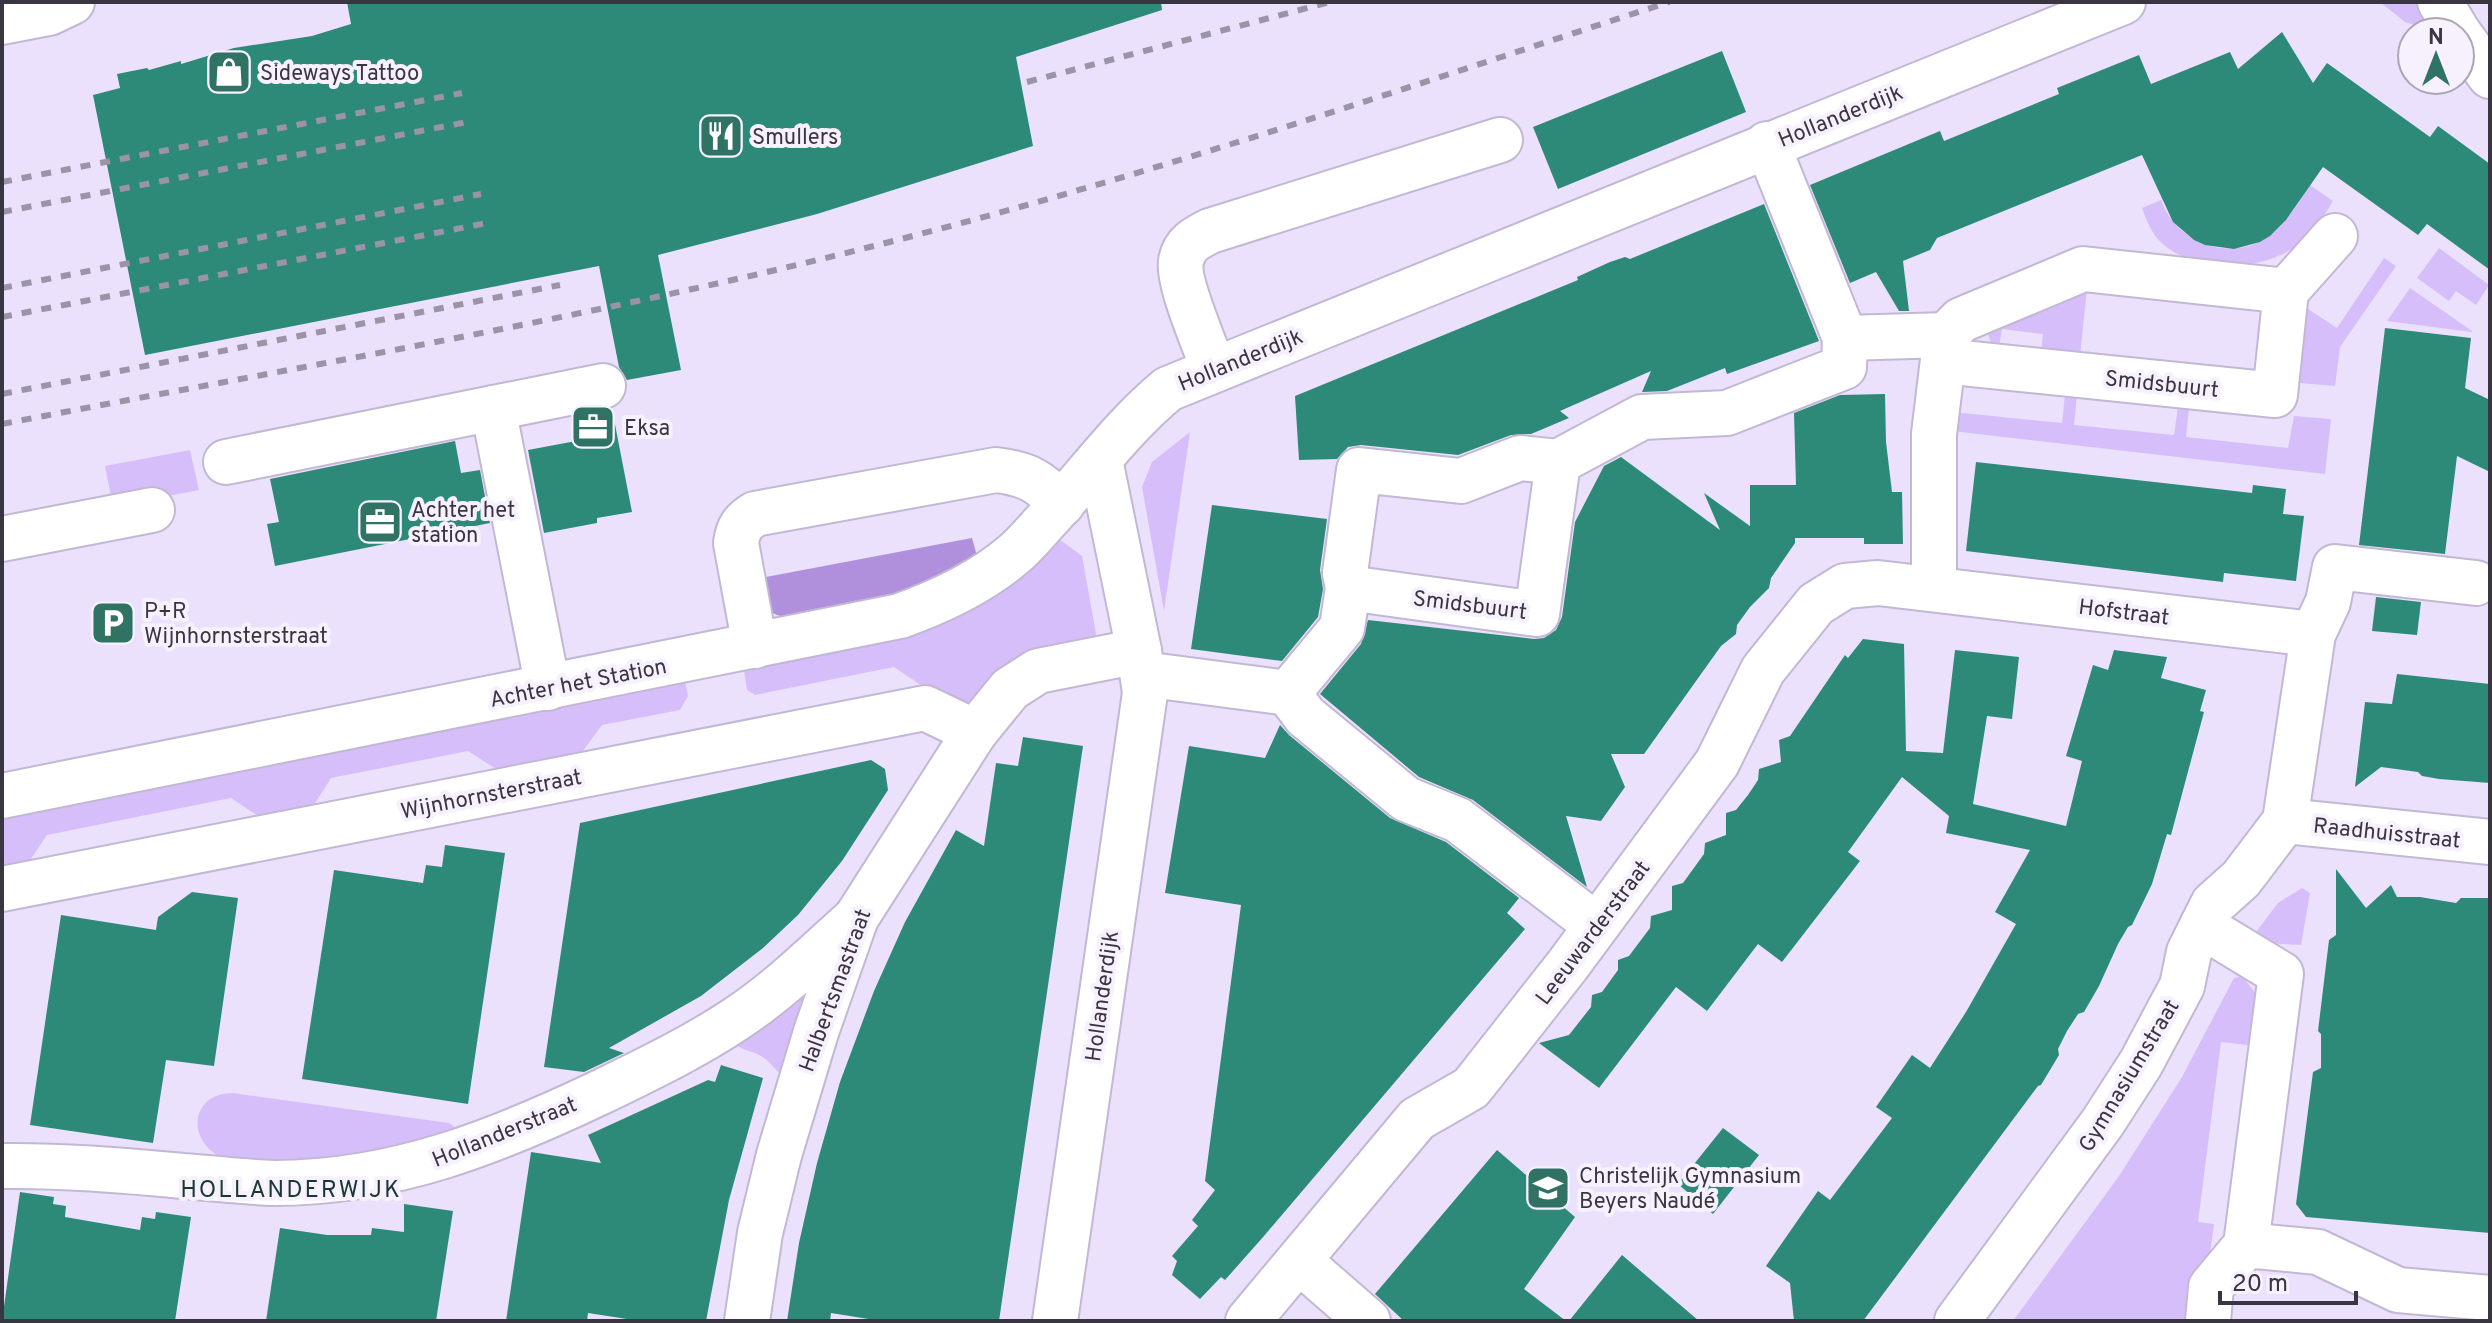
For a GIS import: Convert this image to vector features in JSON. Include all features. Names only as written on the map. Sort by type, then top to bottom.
[{"type":"street","name":"Hollanderdijk","points":[[1055,1321],[1145,693],[1100,460],[1137,414],[1168,389],[2123,2]]},
{"type":"street","points":[[2476,57],[2490,76]]},
{"type":"street","points":[[1214,370],[1182,278],[1181,261],[1190,241],[1210,231],[1500,140]]},
{"type":"street","points":[[1596,925],[1458,820],[1406,799],[1305,716],[1288,693],[1342,628],[1348,588],[1345,573],[1359,470],[1461,481],[1520,458],[1558,462],[1642,417],[1727,413],[1844,367],[1845,338],[1767,144]]},
{"type":"street","points":[[1934,588],[1934,434],[1945,348],[1961,320],[2083,269],[2286,291],[2335,236]]},
{"type":"street","name":"Smidsbuurt","points":[[1845,338],[1945,348],[2275,395],[2286,291]]},
{"type":"street","points":[[226,462],[603,386]]},
{"type":"street","points":[[493,408],[548,688]]},
{"type":"street","name":"Achter het Station","points":[[2,796],[888,619],[942,600],[977,581],[1015,554],[1100,460]]},
{"type":"street","name":"Smidsbuurt","points":[[1348,588],[1537,614],[1558,462]]},
{"type":"street","points":[[755,646],[736,543],[738,530],[744,521],[755,514],[996,470],[1021,473],[1041,484],[1062,504]]},
{"type":"street","points":[[2,539],[152,510]]},
{"type":"street","name":"Gymnasiumstraat","points":[[1957,1321],[2095,1133],[2141,1063],[2182,986],[2189,952],[2213,904],[2241,879],[2285,821],[2313,634],[2328,602],[2335,567],[2476,583]]},
{"type":"street","name":"Leeuwarderstraat","points":[[1248,1321],[1417,1119],[1471,1088],[1567,966],[1717,763],[1763,670],[1816,604],[1845,586],[1878,583],[1934,588]]},
{"type":"street","name":"Hofstraat","points":[[1934,588],[2313,634]]},
{"type":"street","name":"Halbertsmastraat","points":[[747,1321],[760,1233],[779,1155],[816,1032],[856,918],[975,732],[1010,689],[1038,671],[1141,662],[1288,693]]},
{"type":"street","name":"Wijnhornsterstraat","points":[[2,889],[925,708],[975,732]]},
{"type":"street","name":"Raadhuisstraat","points":[[2285,821],[2490,842]]},
{"type":"street","name":"Hollanderstraat","points":[[2,1166],[122,1171],[274,1183],[367,1175],[434,1161],[554,1114],[694,1045],[764,999],[856,918]]},
{"type":"street","points":[[2202,926],[2281,974],[2246,1245],[2211,1287],[2208,1321]]},
{"type":"street","points":[[2246,1245],[2318,1252],[2398,1290],[2490,1298]]},
{"type":"street","points":[[1299,1261],[1368,1321]]},
{"type":"shaded area","points":[[2380,2],[2413,2],[2428,16],[2398,16]]},
{"type":"shaded area","points":[[2310,185],[2333,201],[2316,227],[2299,244],[2279,256],[2246,265],[2210,264],[2178,254],[2156,237],[2142,208],[2161,200],[2169,216],[2193,238],[2208,245],[2241,248],[2257,243],[2278,229]]},
{"type":"shaded area","points":[[2439,248],[2489,285],[2476,305],[2456,291],[2449,301],[2417,278]]},
{"type":"shaded area","points":[[2384,258],[2396,266],[2340,347],[2335,386],[2300,383],[2297,379],[2304,313],[2308,309],[2337,328]]},
{"type":"shaded area","points":[[2087,288],[2080,356],[2041,352],[2043,334],[2002,329],[1999,347],[1991,343],[1987,331]]},
{"type":"shaded area","points":[[2410,288],[2472,331],[2472,332],[2387,321]]},
{"type":"shaded area","points":[[2065,394],[2077,395],[2074,425],[2174,435],[2178,407],[2189,407],[2186,437],[2288,448],[2294,416],[2331,419],[2325,474],[1952,431],[1953,412],[2062,423]]},
{"type":"shaded area","points":[[1190,432],[1164,611],[1142,487],[1152,462]]},
{"type":"shaded area","points":[[190,450],[199,490],[168,496],[156,487],[111,496],[105,466]]},
{"type":"shaded area","points":[[972,538],[977,556],[939,578],[887,598],[846,609],[805,616],[777,615],[765,604],[755,579]]},
{"type":"shaded area","points":[[1059,539],[1082,556],[1098,645],[976,708],[931,692],[894,667],[755,695],[747,690],[744,670],[873,643],[915,632],[955,616],[993,596],[1028,571]]},
{"type":"shaded area","points":[[685,681],[688,696],[680,710],[602,725],[574,763],[507,776],[468,751],[331,778],[307,816],[270,824],[231,798],[47,835],[22,872],[2,876],[2,817]]},
{"type":"shaded area","points":[[2302,888],[2310,893],[2301,945],[2265,943],[2257,938],[2256,932],[2278,903]]},
{"type":"shaded area","points":[[2242,976],[2260,999],[2256,1046],[2221,1042],[2198,1222],[2214,1224],[2196,1321],[2013,1321],[2119,1176],[2182,1077],[2234,978]]},
{"type":"shaded area","points":[[812,983],[785,1075],[767,1060],[734,1043]]},
{"type":"shaded area","points":[[233,1093],[449,1123],[454,1127],[455,1134],[319,1165],[224,1159],[203,1141],[198,1130],[198,1119],[208,1101]]},
{"type":"building","points":[[347,2],[1161,2],[1162,10],[1016,57],[1033,146],[817,214],[658,255],[681,370],[627,380],[619,367],[599,266],[145,355],[93,95],[120,88],[117,74],[149,70],[181,61],[181,64],[234,48],[312,36],[351,24]]},
{"type":"building","points":[[2282,32],[2313,83],[2327,63],[2430,137],[2438,126],[2490,164],[2490,270],[2427,224],[2418,235],[2323,167],[2286,220],[2270,236],[2234,249],[2205,245],[2173,222],[2142,155],[1937,238],[1930,250],[1903,261],[1909,311],[1899,311],[1876,272],[1850,283],[1810,185],[1940,131],[1944,141],[2059,94],[2057,88],[2139,55],[2151,84],[2230,52],[2238,69]]},
{"type":"building","points":[[1722,51],[1746,112],[1558,189],[1533,127]]},
{"type":"building","points":[[1764,204],[1819,341],[1727,374],[1725,368],[1667,391],[1642,392],[1651,371],[1560,411],[1569,418],[1531,434],[1511,435],[1458,455],[1361,445],[1348,447],[1337,459],[1299,460],[1295,396],[1578,280],[1577,277],[1610,262],[1625,257],[1630,259]]},
{"type":"building","points":[[2385,328],[2471,338],[2465,388],[2490,400],[2490,472],[2457,456],[2445,554],[2359,545]]},
{"type":"building","points":[[1885,394],[1886,442],[1892,492],[1902,492],[1903,544],[1864,544],[1864,538],[1795,538],[1795,543],[1771,578],[1769,588],[1750,607],[1737,625],[1736,634],[1721,646],[1644,754],[1611,754],[1625,787],[1601,821],[1566,816],[1587,887],[1473,800],[1419,777],[1320,694],[1361,644],[1368,620],[1534,639],[1544,638],[1556,630],[1562,617],[1575,522],[1604,466],[1621,457],[1720,530],[1704,493],[1750,526],[1750,485],[1796,485],[1794,413],[1840,395]]},
{"type":"building","points":[[612,409],[632,512],[597,518],[597,523],[544,533],[528,450],[576,441],[571,418]]},
{"type":"building","points":[[455,441],[461,473],[480,470],[490,523],[275,566],[267,524],[279,522],[270,479]]},
{"type":"building","points":[[1976,462],[2252,493],[2253,485],[2286,489],[2283,514],[2304,516],[2296,581],[2224,573],[2223,582],[1966,551]]},
{"type":"building","points":[[1212,505],[1327,519],[1320,570],[1323,589],[1318,617],[1282,661],[1191,649]]},
{"type":"building","points":[[2376,597],[2421,602],[2417,635],[2372,631]]},
{"type":"building","points":[[1863,639],[1904,644],[1906,751],[1943,753],[1955,650],[2019,657],[2012,719],[1987,716],[1973,804],[2066,826],[2082,761],[2066,756],[2093,665],[2108,670],[2114,650],[2167,657],[2161,678],[2206,690],[2200,711],[2204,712],[2171,835],[2167,834],[2152,884],[2084,1012],[2078,1014],[2067,1031],[2058,1049],[2059,1055],[2041,1085],[1863,1321],[1794,1321],[1790,1283],[1766,1266],[1818,1191],[1830,1200],[1892,1118],[1876,1107],[1912,1055],[1930,1068],[1966,1012],[2016,924],[1995,912],[2030,850],[1946,833],[1949,816],[1902,777],[1848,852],[1860,861],[1782,962],[1758,944],[1707,1011],[1676,987],[1599,1088],[1539,1043],[1569,1035],[1591,1007],[1592,995],[1602,992],[1618,970],[1618,960],[1629,956],[1650,928],[1651,916],[1672,910],[1672,886],[1683,883],[1704,854],[1705,843],[1726,835],[1726,813],[1736,810],[1748,795],[1758,780],[1759,769],[1781,762],[1779,740],[1790,736],[1845,655],[1848,658]]},
{"type":"building","points":[[2397,674],[2490,684],[2490,783],[2439,779],[2422,776],[2418,772],[2381,767],[2355,787],[2365,702],[2392,704]]},
{"type":"building","points":[[1280,725],[1390,818],[1446,842],[1519,898],[1507,913],[1525,929],[1264,1236],[1225,1280],[1221,1277],[1200,1299],[1172,1275],[1177,1261],[1172,1256],[1198,1226],[1192,1220],[1215,1190],[1205,1181],[1241,905],[1165,893],[1189,746],[1265,758]]},
{"type":"building","points":[[1023,737],[1083,746],[999,1321],[881,1321],[831,1313],[830,1321],[787,1321],[799,1243],[817,1163],[840,1082],[874,991],[905,922],[956,830],[984,846],[996,763],[1018,766]]},
{"type":"building","points":[[871,760],[885,769],[888,790],[842,861],[798,915],[763,948],[701,996],[609,1048],[624,1053],[584,1072],[544,1067],[580,823]]},
{"type":"building","points":[[445,845],[505,853],[468,1104],[302,1079],[334,870],[423,883],[426,865],[442,867]]},
{"type":"building","points":[[2336,869],[2366,908],[2391,885],[2397,897],[2456,903],[2461,898],[2490,898],[2490,1233],[2306,1217],[2296,1204],[2313,1072],[2321,1068],[2321,1034],[2318,1031],[2329,940],[2336,935]]},
{"type":"building","points":[[192,892],[238,898],[214,1066],[166,1060],[153,1143],[30,1125],[61,915],[156,930],[158,917]]},
{"type":"building","points":[[721,1065],[763,1078],[729,1200],[706,1321],[640,1321],[588,1313],[587,1321],[506,1321],[531,1152],[601,1163],[588,1135],[708,1080],[715,1082]]},
{"type":"building","points":[[1723,1128],[1759,1155],[1713,1214],[1678,1184]]},
{"type":"building","points":[[1497,1150],[1575,1217],[1524,1289],[1566,1321],[1404,1321],[1375,1294]]},
{"type":"building","points":[[20,1192],[54,1197],[53,1204],[66,1206],[65,1217],[140,1230],[142,1217],[155,1219],[156,1212],[191,1217],[175,1321],[2,1321]]},
{"type":"building","points":[[404,1204],[453,1211],[436,1321],[266,1321],[280,1228],[327,1235],[371,1235],[372,1228],[404,1232]]},
{"type":"building","points":[[1622,1255],[1699,1321],[1569,1321]]},
{"type":"railway","points":[[1027,82],[1330,2]]},
{"type":"railway","points":[[2,424],[566,316],[790,267],[901,239],[1191,156],[1669,2]]},
{"type":"railway","points":[[2,182],[462,93]]},
{"type":"railway","points":[[2,212],[467,122]]},
{"type":"railway","points":[[2,288],[481,194]]},
{"type":"railway","points":[[2,317],[487,223]]},
{"type":"railway","points":[[2,394],[560,285]]},
{"type":"place","name":"Sideways Tattoo","points":[[229,72]]},
{"type":"place","name":"Smullers","points":[[721,136]]},
{"type":"place","name":"Eksa","points":[[593,427]]},
{"type":"place","name":"Achter het station","points":[[380,522]]},
{"type":"place","name":"P+R Wijnhornsterstraat","points":[[113,623]]},
{"type":"place","name":"Christelijk Gymnasium Beyers Naudé","points":[[1548,1188]]},
{"type":"district","name":"HOLLANDERWIJK","points":[[291,1189]]}]
